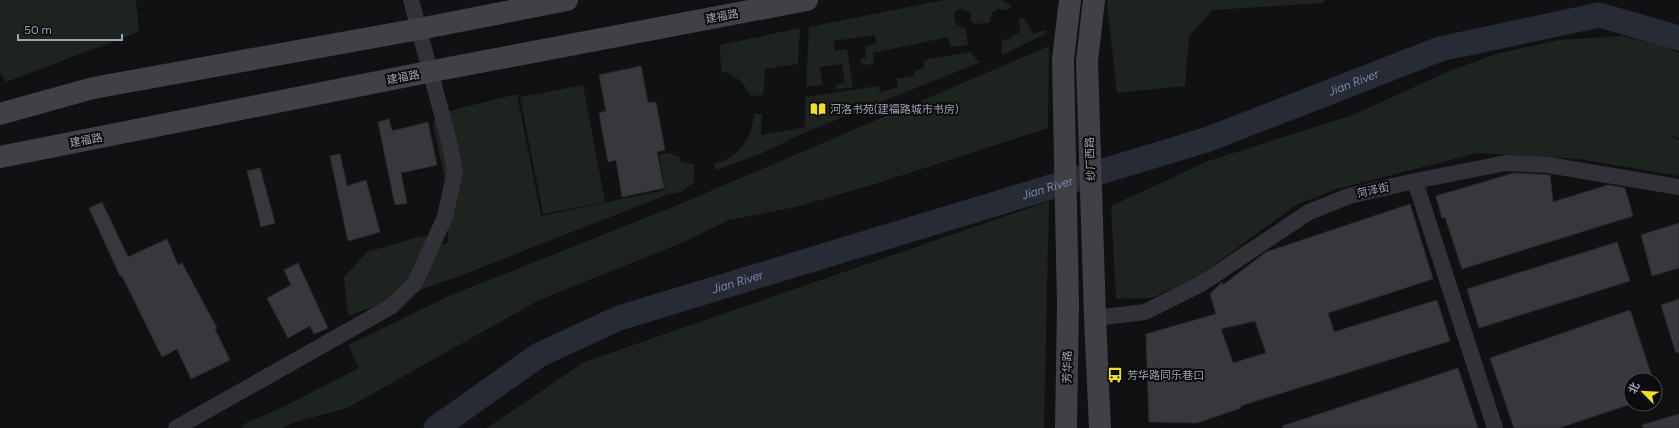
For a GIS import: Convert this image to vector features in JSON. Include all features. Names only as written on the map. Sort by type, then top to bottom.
[{"type":"main road","points":[[0,114],[93,88],[420,30],[567,0]]},
{"type":"main road","name":"建福路","points":[[0,157],[430,71],[807,0]]},
{"type":"main road","name":"芳华路","points":[[1066,428],[1068,305],[1063,60],[1070,0]]},
{"type":"main road","name":"纱厂西路","points":[[1094,0],[1087,62],[1094,312]]},
{"type":"main road","points":[[1094,312],[1100,428]]},
{"type":"street","points":[[176,428],[392,306],[416,283],[445,217],[455,171],[448,137],[411,0]]},
{"type":"street","name":"菏泽街","points":[[1094,312],[1145,312],[1201,284],[1309,212],[1349,196],[1415,181],[1506,163],[1548,165],[1679,187]]},
{"type":"street","points":[[1415,181],[1495,428]]},
{"type":"shaded area","points":[[0,0],[136,0],[139,32],[6,82],[0,73]]},
{"type":"shaded area","points":[[943,0],[1001,0],[1012,6],[1008,10],[997,9],[992,13],[989,23],[975,24],[971,21],[971,14],[969,12],[961,9],[955,11],[954,18],[956,23],[960,27],[966,29],[968,45],[950,47],[948,37],[873,53],[874,64],[861,65],[860,59],[866,58],[865,46],[876,44],[875,35],[834,41],[835,51],[847,49],[853,87],[837,89],[836,84],[845,83],[842,64],[820,67],[822,85],[806,87],[809,27]]},
{"type":"shaded area","points":[[1108,0],[1326,0],[1323,3],[1212,10],[1189,37],[1185,86],[1117,93],[1107,4]]},
{"type":"shaded area","points":[[1025,18],[1031,31],[1035,33],[1045,30],[1046,34],[1002,55],[1002,39],[1007,40],[1020,32],[1019,19]]},
{"type":"shaded area","points":[[800,28],[798,64],[765,69],[763,95],[751,96],[739,80],[721,71],[720,45]]},
{"type":"shaded area","points":[[1622,36],[1660,45],[1679,53],[1679,138],[1669,135],[1679,140],[1679,176],[1578,159],[1477,153],[1337,189],[1296,205],[1192,281],[1151,298],[1116,299],[1111,206],[1208,161],[1353,115],[1447,72],[1496,54],[1559,40]]},
{"type":"shaded area","points":[[1049,46],[1048,128],[875,184],[796,207],[729,220],[686,241],[539,300],[347,408],[292,423],[283,428],[241,428],[246,423],[287,405],[359,368],[348,345],[451,295],[673,207]]},
{"type":"shaded area","points":[[971,52],[976,59],[981,62],[806,132],[760,154],[716,170],[714,164],[731,157],[743,146],[750,132],[754,114],[762,114],[761,135],[805,127],[805,97],[878,86],[880,92],[898,87],[896,79],[914,76],[914,71],[924,68],[923,60]]},
{"type":"shaded area","points":[[583,85],[605,202],[543,214],[520,97]]},
{"type":"shaded area","points":[[517,94],[541,216],[665,190],[659,154],[669,153],[680,157],[679,161],[694,165],[694,182],[681,192],[666,195],[465,274],[348,316],[344,277],[367,252],[418,237],[439,235],[443,245],[448,242],[448,194],[433,125],[437,114]]},
{"type":"shaded area","points":[[1049,201],[1044,428],[487,428],[584,362]]},
{"type":"building","points":[[641,66],[648,103],[656,102],[665,150],[657,152],[664,188],[622,197],[616,160],[608,162],[599,113],[606,111],[599,75]]},
{"type":"building","points":[[389,119],[392,131],[428,122],[437,165],[401,173],[407,203],[395,205],[378,122]]},
{"type":"building","points":[[340,154],[347,186],[366,180],[380,232],[348,241],[330,156]]},
{"type":"building","points":[[260,168],[275,223],[261,227],[247,171]]},
{"type":"building","points":[[1514,173],[1550,175],[1553,202],[1608,185],[1625,188],[1633,216],[1462,269],[1445,217],[1442,218],[1436,196]]},
{"type":"building","points":[[102,202],[128,257],[167,239],[178,265],[182,263],[217,328],[215,329],[230,360],[191,379],[177,349],[162,357],[122,276],[120,276],[89,208]]},
{"type":"building","points":[[1410,204],[1433,279],[1328,313],[1334,332],[1437,300],[1450,341],[1240,406],[1241,408],[1197,423],[1149,422],[1146,334],[1216,314],[1210,294],[1222,282],[1223,285],[1266,252]],"holes":[[[1255,321],[1266,353],[1233,363],[1221,329]]]},
{"type":"building","points":[[1679,223],[1679,268],[1652,276],[1641,235]]},
{"type":"building","points":[[1617,242],[1630,281],[1479,328],[1467,289]]},
{"type":"building","points":[[298,263],[328,328],[314,334],[310,326],[288,338],[267,298],[291,285],[284,270]]},
{"type":"building","points":[[1679,299],[1679,352],[1676,353],[1661,305]]},
{"type":"building","points":[[1630,310],[1650,372],[1623,372],[1623,407],[1559,428],[1514,428],[1490,358]]},
{"type":"building","points":[[1458,368],[1478,428],[1283,428],[1283,426]]},
{"type":"building","points":[[1679,414],[1679,428],[1643,428],[1642,425]]},
{"type":"waterway","name":"Jian River","points":[[436,428],[539,355],[619,318],[1209,139],[1440,49],[1599,15],[1679,38]]},
{"type":"place","name":"河洛书苑(建福路城市书房)","points":[[818,109]]},
{"type":"place","name":"芳华路同乐巷口","points":[[1115,375]]}]
